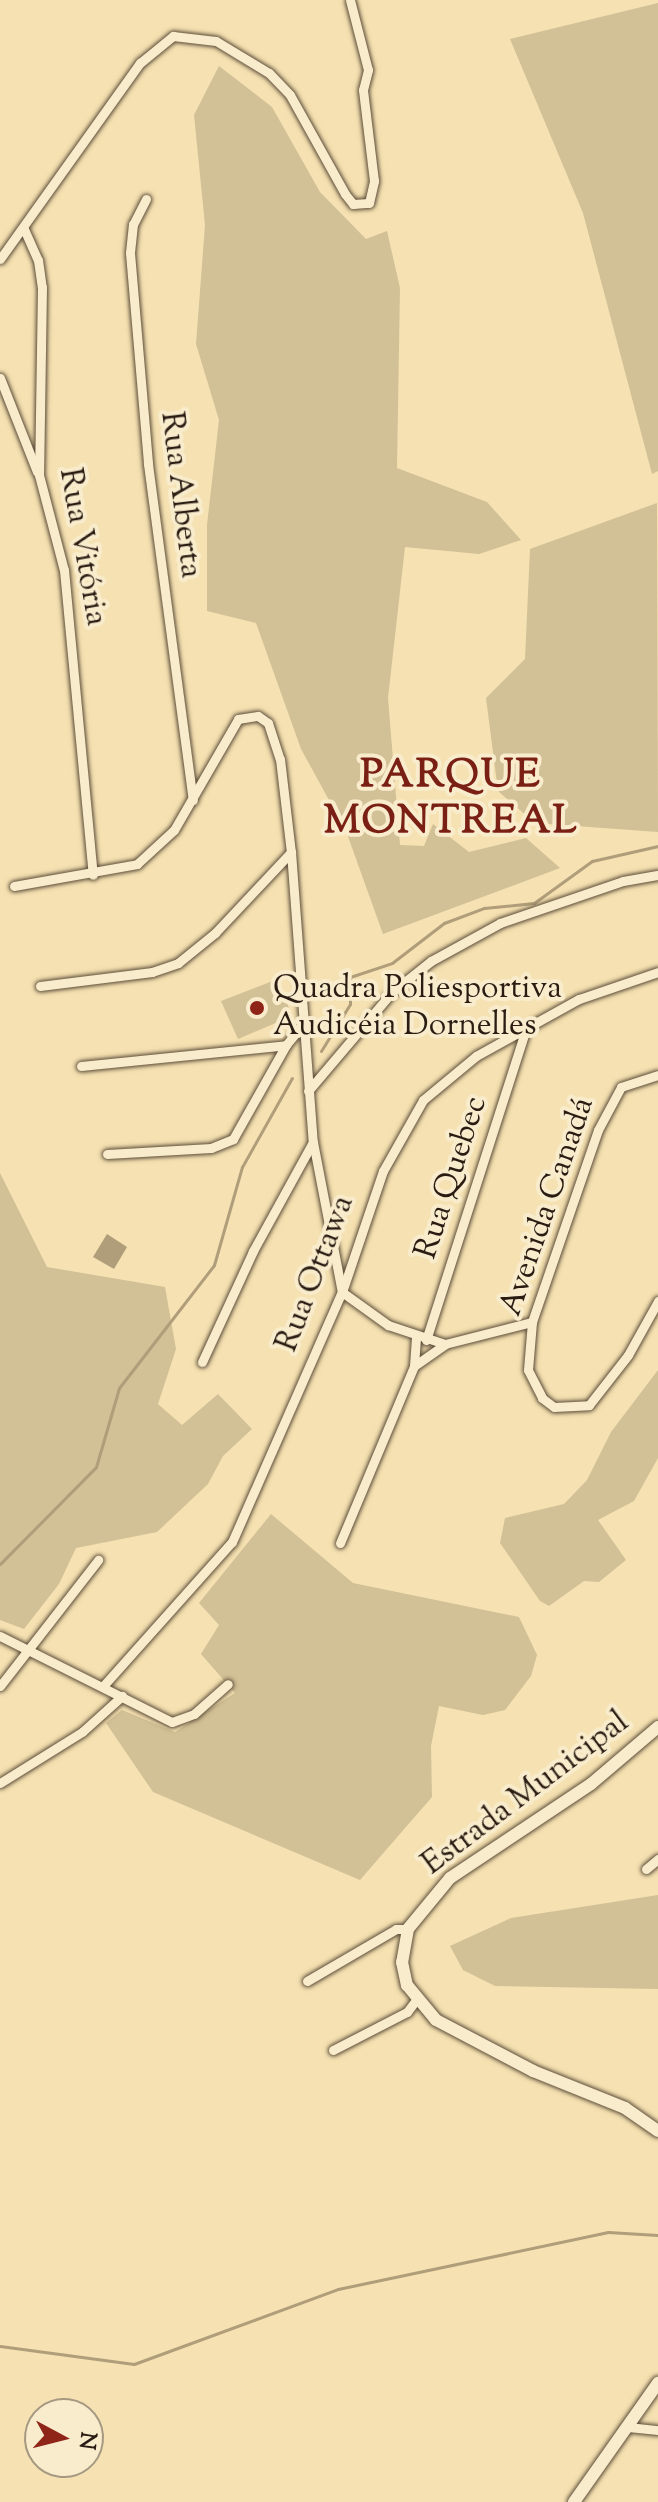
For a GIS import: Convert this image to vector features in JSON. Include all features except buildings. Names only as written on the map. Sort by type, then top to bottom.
[{"type":"main road","name":"Estrada Municipal","points":[[408,1929],[450,1878],[591,1784],[658,1727]]},
{"type":"main road","points":[[408,1929],[403,1972],[416,2000],[461,2036],[625,2108],[658,2131]]},
{"type":"main road","points":[[574,2502],[658,2383]]},
{"type":"street","points":[[0,259],[140,63],[173,36],[216,41],[269,73],[298,107],[345,194],[353,204],[369,203],[374,181],[363,90],[368,70],[350,0]]},
{"type":"street","name":"Rua Alberta","points":[[146,199],[133,224],[130,253],[148,464],[193,800]]},
{"type":"street","name":"Rua Vitória","points":[[24,229],[38,260],[42,287],[39,475],[64,570],[93,875]]},
{"type":"street","points":[[0,378],[39,475]]},
{"type":"street","points":[[14,886],[93,875],[137,864],[154,851],[193,800],[230,729],[247,714],[268,723],[274,736],[291,852],[313,1142],[342,1292],[369,1314],[421,1339],[445,1344]]},
{"type":"street","points":[[40,986],[152,972],[178,963],[215,933],[291,852]]},
{"type":"street","points":[[308,1091],[392,992],[431,961],[500,923],[623,881],[658,875]]},
{"type":"street","name":"Rua Ottawa","points":[[104,1685],[232,1542],[342,1292],[383,1171],[423,1100],[476,1056],[608,986],[658,972]]},
{"type":"street","points":[[107,1154],[211,1148],[233,1139],[286,1045],[302,1025]]},
{"type":"street","name":"Rua Quebec","points":[[340,1543],[414,1366],[525,1031]]},
{"type":"street","points":[[81,1066],[286,1045]]},
{"type":"street","name":"Avenida Canadá","points":[[658,1075],[621,1087],[607,1105],[532,1322],[526,1354],[533,1384],[554,1407],[572,1409],[589,1405],[602,1392],[658,1301]]},
{"type":"street","points":[[202,1362],[253,1251],[313,1142]]},
{"type":"street","points":[[414,1366],[445,1344],[532,1322]]},
{"type":"street","points":[[0,1686],[32,1651],[98,1560]]},
{"type":"street","points":[[0,1636],[104,1685],[159,1717],[181,1721],[228,1684]]},
{"type":"street","points":[[0,1783],[82,1732],[122,1696]]},
{"type":"street","points":[[646,1869],[658,1859]]},
{"type":"street","points":[[307,1981],[396,1929],[408,1929]]},
{"type":"street","points":[[333,2050],[407,2012],[416,2000]]},
{"type":"street","points":[[628,2427],[658,2430]]},
{"type":"shaded area","points":[[658,3],[658,471],[652,474],[583,213],[510,39]]},
{"type":"shaded area","points":[[219,66],[272,107],[320,192],[366,239],[387,231],[400,288],[397,468],[487,502],[521,540],[479,554],[405,547],[388,698],[400,845],[424,846],[433,824],[469,852],[526,838],[560,868],[383,934],[346,831],[301,749],[256,623],[207,611],[207,525],[219,420],[196,344],[205,225],[194,115]]},
{"type":"shaded area","points":[[657,503],[658,832],[535,823],[498,791],[486,698],[525,659],[530,549]]},
{"type":"shaded area","name":"Quadra Poliesportiva Audicéia Dornelles","points":[[278,979],[292,1016],[238,1039],[221,1001]]},
{"type":"shaded area","points":[[0,1173],[47,1267],[165,1287],[176,1349],[158,1404],[182,1425],[218,1394],[252,1429],[223,1456],[208,1484],[157,1532],[76,1548],[59,1584],[24,1629],[0,1620]]},
{"type":"shaded area","points":[[107,1234],[127,1247],[114,1269],[93,1257]]},
{"type":"shaded area","points":[[658,1370],[658,1458],[634,1501],[598,1520],[626,1560],[599,1582],[584,1581],[549,1606],[540,1601],[500,1543],[505,1518],[564,1504],[587,1480],[611,1432]]},
{"type":"shaded area","points":[[271,1514],[353,1583],[519,1617],[537,1655],[531,1676],[505,1710],[483,1715],[439,1706],[431,1746],[432,1797],[360,1880],[153,1792],[106,1723],[122,1710],[175,1732],[235,1693],[201,1654],[219,1625],[199,1603]]},
{"type":"shaded area","points":[[658,1895],[658,1989],[495,1986],[463,1970],[450,1946],[511,1918]]},
{"type":"waterway","points":[[321,1051],[350,1004],[350,977],[392,963],[444,923],[484,908],[534,903],[592,861],[658,846]]},
{"type":"waterway","points":[[0,1564],[96,1467],[119,1388],[214,1265],[242,1167],[292,1078]]},
{"type":"waterway","points":[[0,2346],[134,2364],[338,2289],[608,2232],[658,2235]]},
{"type":"place","name":"Quadra Poliesportiva Audicéia Dornelles","points":[[257,1008]]},
{"type":"district","name":"PARQUE MONTREAL","points":[[451,800]]}]
